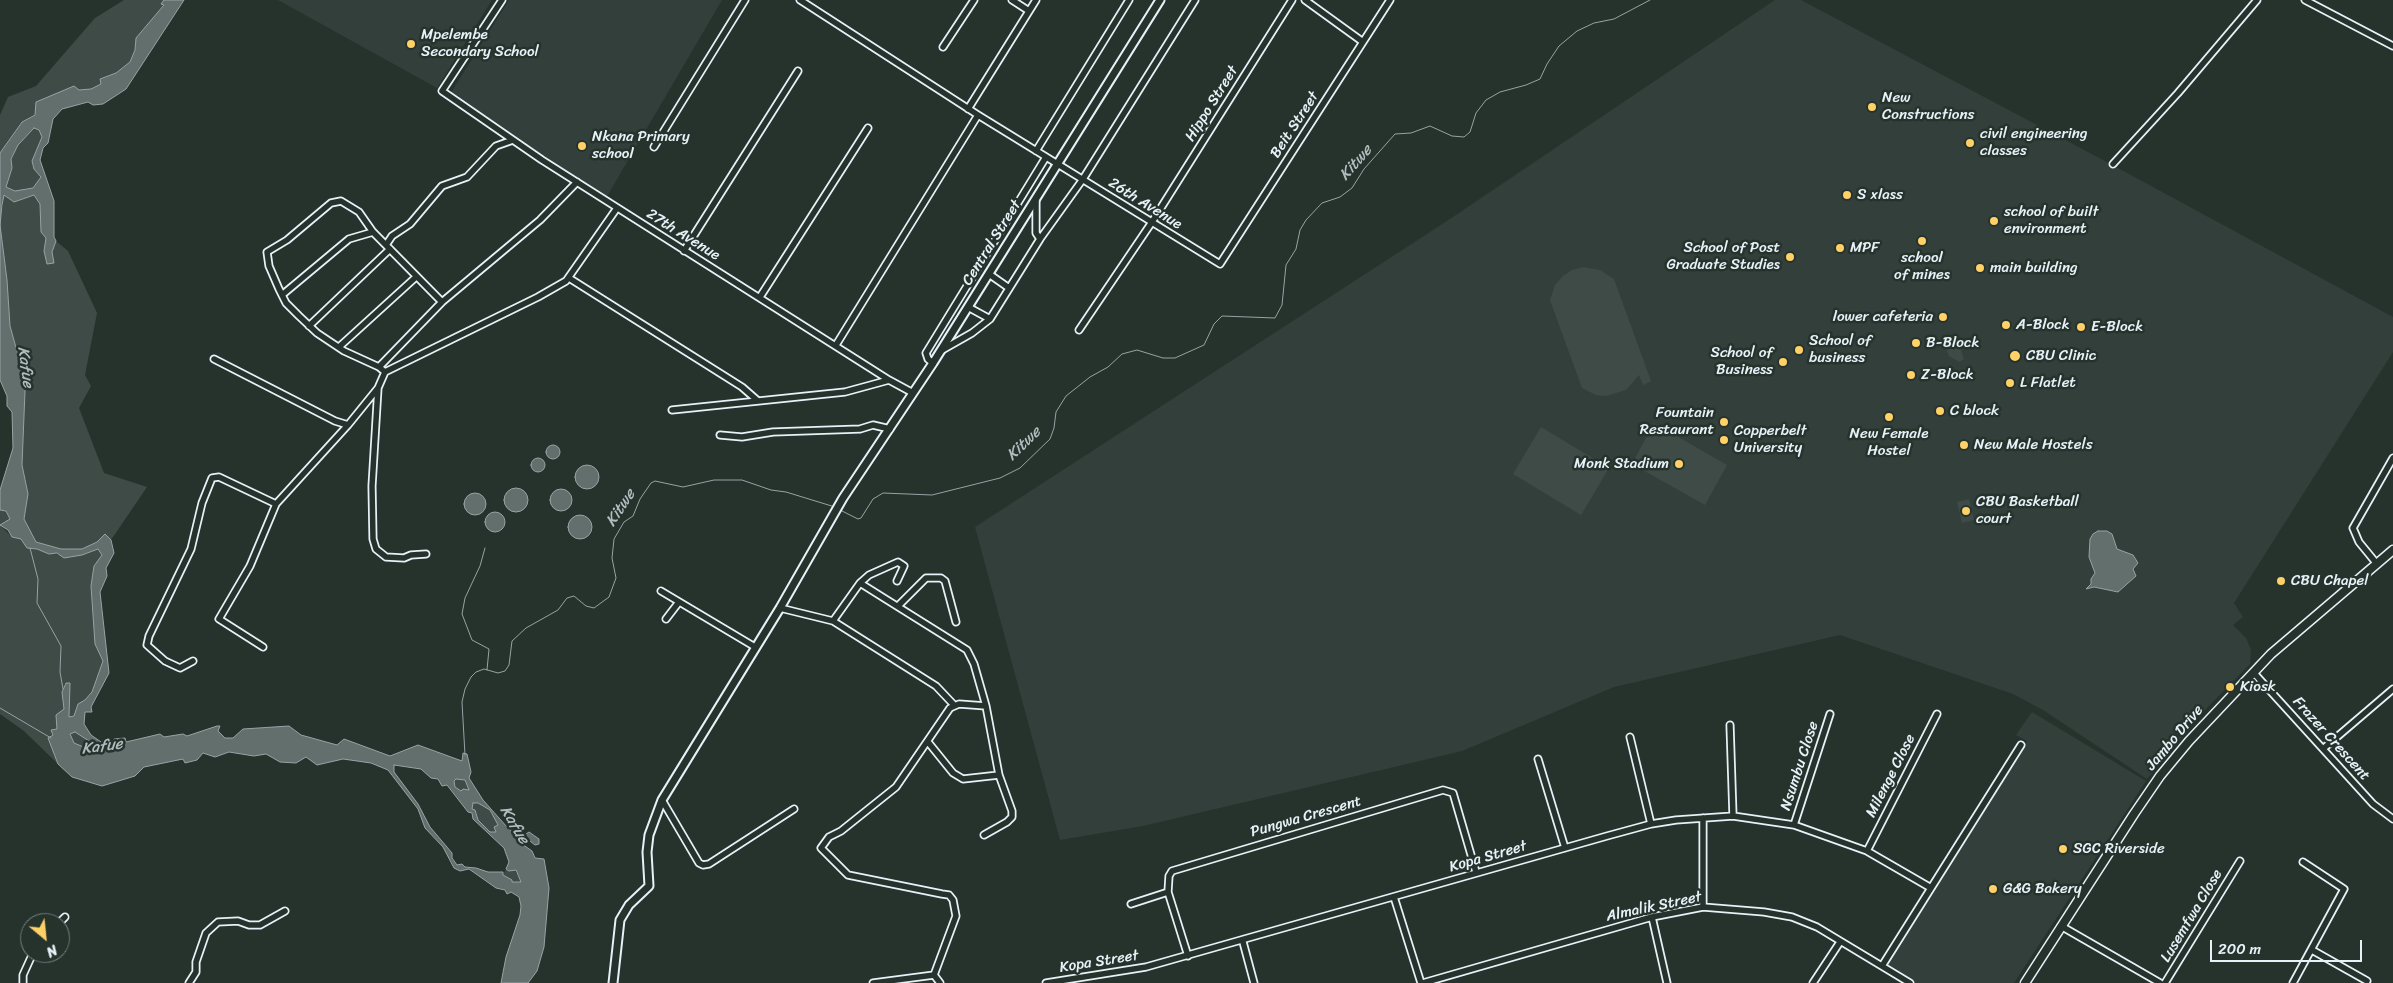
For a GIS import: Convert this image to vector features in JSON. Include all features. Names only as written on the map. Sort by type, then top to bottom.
[{"type":"main road","name":"Jambo Drive","points":[[2025,983],[2160,776],[2209,718],[2253,672],[2393,550]]},
{"type":"street","name":"27th Avenue","points":[[502,0],[442,91],[513,140],[684,251],[889,380],[913,393]]},
{"type":"street","points":[[654,147],[745,0]]},
{"type":"street","name":"26th Avenue","points":[[800,0],[968,109],[1220,264]]},
{"type":"street","points":[[943,47],[974,0]]},
{"type":"street","points":[[1012,0],[1029,10]]},
{"type":"street","points":[[968,109],[1036,0]]},
{"type":"street","points":[[1036,151],[1129,0]]},
{"type":"street","name":"Central Street","points":[[613,983],[620,920],[629,905],[649,886],[647,852],[649,835],[662,800],[780,608],[843,498],[942,350],[1160,0]]},
{"type":"street","points":[[942,350],[972,333],[990,319],[1040,239],[1083,179],[1195,0]]},
{"type":"street","name":"Hippo Street","points":[[1079,330],[1152,222],[1292,0]]},
{"type":"street","points":[[1305,0],[1363,42]]},
{"type":"street","name":"Beit Street","points":[[1220,264],[1390,0]]},
{"type":"street","points":[[2113,164],[2178,93],[2257,0]]},
{"type":"street","points":[[2305,0],[2393,46]]},
{"type":"street","points":[[684,251],[798,71]]},
{"type":"street","points":[[836,345],[978,115]]},
{"type":"street","points":[[760,298],[868,128]]},
{"type":"street","points":[[309,326],[388,247],[392,236],[410,224],[442,186],[467,177],[496,146],[513,140]]},
{"type":"street","points":[[933,363],[928,359],[926,353],[1046,157]]},
{"type":"street","points":[[379,367],[442,302],[540,220],[577,182]]},
{"type":"street","points":[[1036,198],[1036,233],[1040,239]]},
{"type":"street","points":[[385,372],[379,367],[351,355],[339,347],[309,326],[286,303],[269,266],[267,252],[287,240],[331,203],[341,201],[349,204],[359,212],[373,232],[442,302]]},
{"type":"street","points":[[262,647],[219,619],[250,566],[276,504],[348,425],[378,388],[385,372],[538,297],[568,278],[617,208]]},
{"type":"street","points":[[282,295],[348,239],[373,232]]},
{"type":"street","points":[[988,274],[1009,288]]},
{"type":"street","points":[[339,347],[416,277]]},
{"type":"street","points":[[568,278],[742,387],[758,401]]},
{"type":"street","points":[[968,307],[990,319]]},
{"type":"street","points":[[214,359],[234,371],[309,406],[335,421],[348,425]]},
{"type":"street","points":[[672,410],[845,392],[889,380]]},
{"type":"street","points":[[378,388],[372,486],[372,539],[376,549],[386,557],[404,558],[426,554]]},
{"type":"street","points":[[720,435],[742,437],[773,432],[860,429],[873,425],[890,429]]},
{"type":"street","points":[[2377,564],[2359,542],[2353,528],[2393,458]]},
{"type":"street","points":[[193,661],[180,668],[165,661],[148,645],[150,636],[191,549],[202,503],[212,478],[219,477],[276,504]]},
{"type":"street","points":[[833,621],[860,582],[869,575],[898,562],[904,566],[897,581]]},
{"type":"street","points":[[898,606],[926,578],[941,578],[945,582],[956,622]]},
{"type":"street","points":[[860,582],[967,650],[974,664],[986,706],[999,774],[1010,803],[1012,817],[984,835]]},
{"type":"street","points":[[661,591],[755,647]]},
{"type":"street","points":[[666,619],[679,602]]},
{"type":"street","points":[[780,608],[833,621],[936,686],[954,705]]},
{"type":"street","name":"Frazer Crescent","points":[[2253,672],[2373,804],[2393,819]]},
{"type":"street","points":[[2324,748],[2393,689]]},
{"type":"street","points":[[934,975],[956,916],[953,900],[942,894],[848,875],[820,848],[829,837],[841,831],[888,795],[928,742],[947,711],[954,705],[986,706]]},
{"type":"street","name":"Nsumbu Close","points":[[1794,824],[1830,714]]},
{"type":"street","name":"Milenge Close","points":[[1867,850],[1937,714]]},
{"type":"street","points":[[1730,725],[1733,816]]},
{"type":"street","points":[[1630,737],[1650,824]]},
{"type":"street","points":[[928,742],[953,773],[963,779],[999,774]]},
{"type":"street","points":[[1882,966],[2021,745]]},
{"type":"street","points":[[1538,759],[1565,848]]},
{"type":"street","name":"Pungwa Crescent","points":[[1168,892],[1169,876],[1178,868],[1443,790],[1453,793],[1476,872]]},
{"type":"street","points":[[662,800],[699,863],[704,865],[709,864],[794,809]]},
{"type":"street","name":"Kopa Street","points":[[1046,983],[1124,972],[1188,956],[1243,942],[1476,872],[1650,824],[1702,818],[1733,816],[1794,824],[1867,850],[1931,888]]},
{"type":"street","points":[[1702,818],[1702,907]]},
{"type":"street","name":"Lusemfwa Close","points":[[2166,983],[2240,861]]},
{"type":"street","points":[[2293,983],[2344,889],[2303,862]]},
{"type":"street","points":[[1131,904],[1168,892],[1188,956]]},
{"type":"street","points":[[1394,897],[1422,983]]},
{"type":"street","name":"Almalik Street","points":[[1422,983],[1652,917],[1702,907],[1764,912],[1792,918],[1817,927],[1910,983]]},
{"type":"street","points":[[189,983],[196,972],[196,962],[206,933],[218,922],[238,921],[249,925],[260,925],[285,911]]},
{"type":"street","points":[[1652,917],[1668,983]]},
{"type":"street","points":[[2061,926],[2160,983]]},
{"type":"street","points":[[1243,942],[1254,983]]},
{"type":"street","points":[[1813,983],[1840,942]]},
{"type":"street","points":[[2312,950],[2367,981]]},
{"type":"street","points":[[23,983],[23,975],[28,963]]},
{"type":"street","points":[[873,983],[934,975]]},
{"type":"street","points":[[934,975],[940,983]]},
{"type":"shaded area","points":[[124,0],[164,0],[162,3],[164,5],[136,38],[135,50],[130,62],[116,73],[100,79],[101,84],[91,89],[79,90],[21,122],[0,153],[0,115],[8,97],[36,86],[95,18]]},
{"type":"shaded area","name":"Mpelembe Secondary School","points":[[278,0],[492,0],[437,88]]},
{"type":"shaded area","name":"Nkana Primary school","points":[[509,0],[722,0],[606,198],[450,94]]},
{"type":"shaded area","name":"Copperbelt University","points":[[1775,0],[1801,0],[2105,161],[2393,317],[2393,352],[2234,603],[2243,617],[2233,625],[2246,638],[2251,650],[2250,664],[2204,711],[2147,779],[2043,710],[2013,694],[1840,635],[1614,687],[1462,751],[1143,826],[1060,840],[975,527],[1447,221]]},
{"type":"shaded area","points":[[34,128],[39,130],[42,137],[32,161],[34,169],[41,177],[33,188],[15,191],[6,187],[12,168],[11,159],[18,145]]},
{"type":"shaded area","points":[[4,195],[14,202],[34,195],[40,204],[41,231],[46,238],[44,251],[52,252],[56,241],[68,251],[97,313],[85,375],[91,386],[79,408],[104,473],[147,487],[111,540],[105,534],[97,542],[82,549],[61,549],[36,542],[24,519],[28,494],[22,465],[25,391],[31,377],[20,362],[10,326],[7,280],[0,225]]},
{"type":"shaded area","points":[[1583,267],[1600,270],[1614,279],[1651,381],[1643,385],[1639,375],[1626,390],[1606,396],[1596,395],[1582,388],[1550,300],[1555,285],[1563,276],[1572,270]]},
{"type":"shaded area","points":[[1960,340],[1965,342],[1961,351],[1964,359],[1959,362],[1949,356],[1945,347],[1947,342]]},
{"type":"shaded area","name":"Monk Stadium","points":[[1654,423],[1727,465],[1705,505],[1632,464]]},
{"type":"shaded area","points":[[1541,427],[1609,468],[1581,515],[1513,474]]},
{"type":"shaded area","name":"CBU Basketball court","points":[[1969,499],[1974,520],[1962,523],[1957,502]]},
{"type":"shaded area","points":[[0,510],[6,511],[10,519],[0,525]]},
{"type":"shaded area","points":[[0,525],[12,537],[21,539],[28,548],[37,549],[49,554],[82,555],[98,549],[102,555],[94,566],[91,586],[95,644],[103,661],[92,692],[85,700],[78,704],[74,716],[69,717],[70,694],[65,683],[62,691],[64,709],[57,729],[48,738],[58,764],[24,731],[0,714]]},
{"type":"shaded area","points":[[2032,712],[2146,781],[2014,983],[1913,983],[1884,966],[2027,741],[2016,735]]},
{"type":"shaded area","points":[[75,732],[89,741],[92,747],[86,748],[74,743],[70,734]]},
{"type":"shaded area","points":[[456,779],[465,780],[469,790],[461,792],[455,787],[454,781]]},
{"type":"shaded area","points":[[473,803],[478,803],[490,810],[498,826],[496,832],[490,832],[478,820],[475,810],[472,809]]},
{"type":"shaded area","points":[[506,869],[509,871],[515,870],[521,882],[512,882],[503,875]]},
{"type":"water","points":[[164,0],[184,0],[126,89],[103,104],[93,105],[88,102],[62,109],[53,119],[48,143],[43,148],[40,160],[54,201],[54,237],[56,241],[52,252],[54,263],[47,264],[44,251],[46,238],[41,232],[40,204],[34,195],[14,202],[4,195],[0,225],[0,153],[22,122],[35,115],[36,102],[74,86],[79,90],[91,89],[101,84],[100,79],[116,73],[130,62],[135,50],[136,38],[164,5],[161,4]],"holes":[[[34,128],[39,130],[42,137],[32,161],[34,169],[41,177],[33,188],[15,191],[6,187],[12,168],[11,159],[18,145]]]},
{"type":"water","name":"Kafue","points":[[0,225],[7,280],[10,326],[20,362],[32,372],[25,391],[22,465],[28,494],[24,519],[36,542],[61,549],[82,549],[97,542],[105,534],[111,540],[114,553],[106,568],[107,576],[100,592],[109,673],[91,707],[92,712],[85,712],[84,724],[91,735],[104,744],[112,743],[114,739],[125,738],[126,742],[160,734],[164,737],[183,734],[187,736],[217,726],[220,726],[218,731],[225,738],[233,738],[243,729],[289,726],[301,735],[337,745],[344,739],[390,756],[418,745],[462,761],[463,753],[467,754],[471,772],[469,778],[483,800],[507,827],[520,838],[529,832],[539,839],[539,844],[535,845],[526,838],[522,844],[532,851],[535,858],[544,859],[549,888],[544,947],[537,971],[528,983],[501,983],[506,957],[520,915],[519,897],[511,892],[507,894],[505,890],[496,888],[469,869],[460,871],[454,868],[443,847],[425,828],[418,809],[388,770],[371,763],[343,759],[317,765],[306,757],[296,763],[280,762],[266,754],[254,756],[229,752],[215,757],[203,753],[197,760],[185,763],[183,759],[144,767],[135,776],[102,786],[72,777],[58,764],[48,738],[53,735],[51,730],[57,729],[56,715],[64,709],[62,692],[66,683],[70,683],[69,717],[74,716],[78,704],[85,700],[92,692],[103,661],[95,644],[91,586],[94,566],[102,555],[98,549],[82,555],[64,558],[57,553],[49,554],[37,549],[27,548],[21,539],[12,537],[8,530],[0,525],[10,519],[6,511],[0,510],[0,490],[13,448],[12,412],[7,406],[7,396],[0,380]],"holes":[[[75,732],[89,741],[92,747],[86,748],[74,743],[70,734]],[[394,765],[421,769],[431,778],[438,779],[442,786],[447,785],[468,812],[472,813],[473,819],[504,848],[509,862],[506,869],[509,871],[516,870],[521,882],[512,882],[512,880],[503,875],[503,872],[488,872],[465,867],[462,864],[457,865],[452,858],[452,853],[430,827],[418,804],[394,772]],[[456,779],[465,780],[469,790],[463,789],[461,791],[455,787],[454,781]],[[473,803],[478,803],[490,810],[498,825],[494,827],[496,832],[490,832],[478,820],[475,810],[472,809]]]},
{"type":"water","points":[[553,445],[558,447],[560,452],[558,457],[553,459],[548,457],[546,452],[548,447]]},
{"type":"water","points":[[538,458],[543,460],[545,465],[543,470],[538,472],[533,470],[531,465],[533,460]]},
{"type":"water","points":[[587,465],[595,469],[599,477],[595,485],[587,489],[579,485],[575,477],[579,469]]},
{"type":"water","points":[[516,488],[524,492],[528,500],[524,508],[516,512],[508,508],[504,500],[508,492]]},
{"type":"water","points":[[557,489],[565,489],[572,496],[572,504],[565,511],[557,511],[550,504],[550,496]]},
{"type":"water","points":[[471,493],[479,493],[486,500],[486,508],[479,515],[471,515],[464,508],[464,500]]},
{"type":"water","points":[[491,512],[499,512],[505,518],[505,526],[499,532],[491,532],[485,526],[485,518]]},
{"type":"water","points":[[580,515],[588,519],[592,527],[588,535],[580,539],[572,535],[568,527],[572,519]]},
{"type":"water","points":[[2098,531],[2107,531],[2112,534],[2117,549],[2133,555],[2138,563],[2133,569],[2136,576],[2118,592],[2094,587],[2086,589],[2091,584],[2091,579],[2095,573],[2089,557],[2090,539]]},
{"type":"waterway","name":"Kitwe","points":[[840,510],[858,519],[861,518],[873,499],[883,493],[932,495],[1000,478],[1020,468],[1050,439],[1054,428],[1056,412],[1066,396],[1090,377],[1108,367],[1122,354],[1137,350],[1163,358],[1175,358],[1204,345],[1214,324],[1222,316],[1275,318],[1282,305],[1286,265],[1296,249],[1300,230],[1306,220],[1322,203],[1340,197],[1352,188],[1364,169],[1395,134],[1411,133],[1430,126],[1452,136],[1464,137],[1470,132],[1476,113],[1486,100],[1500,92],[1540,79],[1559,46],[1577,31],[1594,23],[1614,19],[1650,0]]},
{"type":"waterway","name":"Kitwe","points":[[465,755],[462,702],[465,689],[471,677],[476,672],[484,669],[498,673],[505,671],[509,665],[512,641],[526,628],[558,610],[567,598],[574,596],[586,606],[594,608],[609,597],[616,578],[612,558],[614,539],[624,522],[633,516],[640,499],[651,483],[655,481],[683,487],[714,480],[742,480],[771,490],[786,492],[835,507]]},
{"type":"waterway","points":[[30,548],[38,579],[37,603],[61,646],[60,672],[63,689]]},
{"type":"waterway","points":[[485,548],[480,566],[465,598],[462,614],[472,640],[489,649],[487,670]]},
{"type":"waterway","points":[[0,708],[51,738]]},
{"type":"place","name":"Mpelembe Secondary School","points":[[411,44]]},
{"type":"place","name":"New Constructions","points":[[1872,107]]},
{"type":"place","name":"civil engineering classes","points":[[1970,143]]},
{"type":"place","name":"Nkana Primary school","points":[[582,146]]},
{"type":"place","name":"S xlass","points":[[1847,195]]},
{"type":"place","name":"school of built environment","points":[[1994,221]]},
{"type":"place","name":"school of mines","points":[[1922,241]]},
{"type":"place","name":"MPF","points":[[1840,248]]},
{"type":"place","name":"School of Post Graduate Studies","points":[[1790,257]]},
{"type":"place","name":"main building","points":[[1980,268]]},
{"type":"place","name":"lower cafeteria","points":[[1943,317]]},
{"type":"place","name":"A-Block","points":[[2006,325]]},
{"type":"place","name":"E-Block","points":[[2081,327]]},
{"type":"place","name":"B-Block","points":[[1916,343]]},
{"type":"place","name":"School of business","points":[[1799,350]]},
{"type":"place","name":"CBU Clinic","points":[[2015,356]]},
{"type":"place","name":"School of Business","points":[[1783,362]]},
{"type":"place","name":"Z-Block","points":[[1911,375]]},
{"type":"place","name":"L Flatlet","points":[[2010,383]]},
{"type":"place","name":"C block","points":[[1940,411]]},
{"type":"place","name":"New Female Hostel","points":[[1889,417]]},
{"type":"place","name":"Fountain Restaurant","points":[[1724,422]]},
{"type":"place","name":"Copperbelt University","points":[[1724,440]]},
{"type":"place","name":"New Male Hostels","points":[[1964,445]]},
{"type":"place","name":"Monk Stadium","points":[[1679,464]]},
{"type":"place","name":"CBU Basketball court","points":[[1966,511]]},
{"type":"place","name":"CBU Chapel","points":[[2281,581]]},
{"type":"place","name":"Kiosk","points":[[2230,687]]},
{"type":"place","name":"SGC Riverside","points":[[2063,849]]},
{"type":"place","name":"G&G Bakery","points":[[1993,889]]}]
